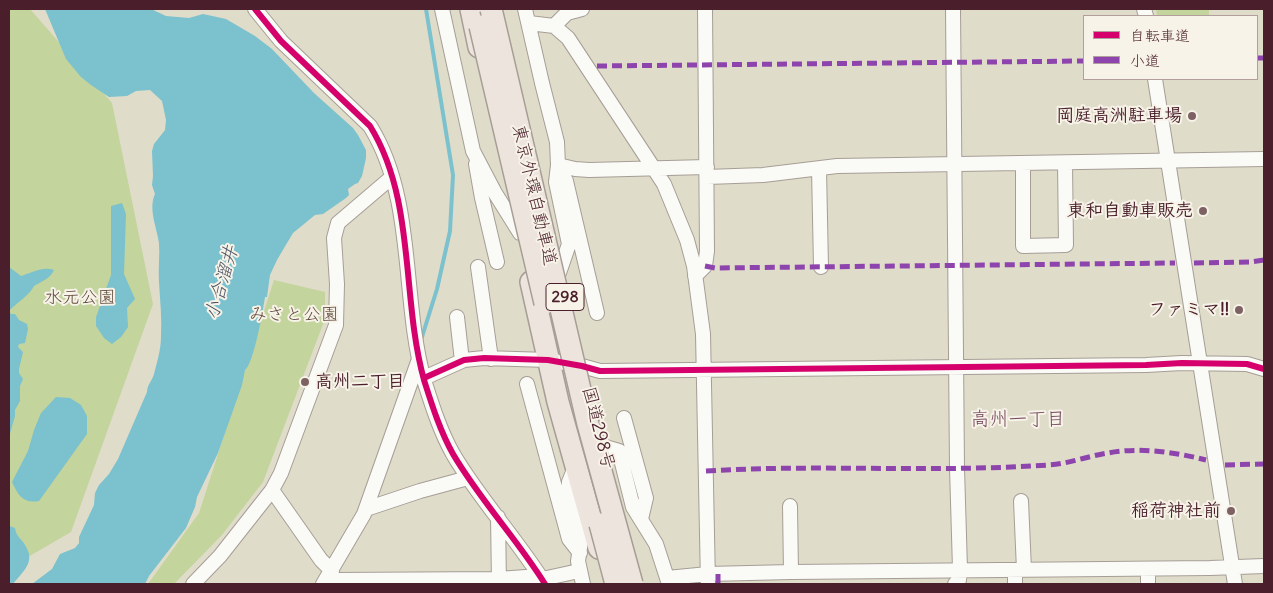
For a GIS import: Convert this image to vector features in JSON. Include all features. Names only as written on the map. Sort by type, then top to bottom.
[{"type":"highway","name":"国道298号","points":[[470,9],[548,360],[609,584]]},
{"type":"highway","name":"東京外環自動車道","points":[[477,9],[531,247],[616,584]]},
{"type":"highway","name":"東京外環自動車道","points":[[491,9],[588,424],[632,584]]},
{"type":"highway","name":"国道298号","points":[[497,9],[559,273],[639,584]]},
{"type":"street","points":[[255,9],[281,41],[352,106],[370,126],[379,141],[399,204],[419,359],[442,432],[468,478],[524,550],[542,580]]},
{"type":"street","points":[[442,9],[497,262]]},
{"type":"street","points":[[526,9],[557,142],[558,165],[556,182],[569,244],[559,273]]},
{"type":"street","points":[[554,26],[567,13],[582,9]]},
{"type":"street","points":[[695,276],[705,266],[707,251],[705,9]]},
{"type":"street","points":[[953,9],[957,468],[960,569],[959,580],[955,584]]},
{"type":"street","points":[[529,23],[554,26],[568,38],[664,184],[676,209],[687,240],[695,276],[703,334],[708,579]]},
{"type":"street","points":[[1155,80],[1235,584]]},
{"type":"street","points":[[473,151],[520,233]]},
{"type":"street","points":[[558,165],[589,170],[655,169],[762,175],[837,166],[1264,159]]},
{"type":"street","points":[[1023,164],[1024,246],[1032,246],[1066,245],[1065,163]]},
{"type":"street","points":[[558,165],[566,181],[597,313]]},
{"type":"street","points":[[819,169],[820,267]]},
{"type":"street","points":[[193,584],[220,556],[272,490],[281,474],[336,325],[335,229],[338,223],[392,178]]},
{"type":"street","points":[[478,267],[491,359]]},
{"type":"street","points":[[457,317],[462,361]]},
{"type":"street","points":[[331,578],[366,509],[419,359]]},
{"type":"street","points":[[424,378],[462,361],[491,359],[548,360],[600,371],[1200,364],[1247,364],[1264,369]]},
{"type":"street","points":[[527,384],[569,540],[580,553]]},
{"type":"street","points":[[624,418],[646,498],[641,519]]},
{"type":"street","points":[[602,446],[619,451],[633,507],[656,544],[668,581],[791,572],[898,577],[960,569],[1018,575],[1148,568],[1264,566]]},
{"type":"street","points":[[331,578],[498,582],[581,578],[581,541],[568,496],[569,482],[576,465]]},
{"type":"street","points":[[366,509],[420,491],[468,478]]},
{"type":"street","points":[[272,490],[321,560],[331,578]]},
{"type":"street","points":[[1018,575],[1021,501]]},
{"type":"street","points":[[790,506],[791,572]]},
{"type":"street","points":[[498,517],[498,582]]},
{"type":"street","points":[[1148,568],[1148,584]]},
{"type":"green space","name":"水元公園","points":[[9,9],[30,9],[112,103],[153,304],[71,532],[9,568]]},
{"type":"green space","points":[[1156,9],[1209,9],[1209,15],[1157,15]]},
{"type":"green space","name":"みさと公園","points":[[274,280],[325,292],[325,319],[263,482],[222,535],[174,584],[148,584],[199,513]]},
{"type":"water","name":"小合溜井","points":[[45,9],[151,9],[166,16],[189,18],[203,14],[226,19],[255,36],[272,49],[314,93],[353,128],[366,150],[362,176],[358,183],[348,189],[349,195],[323,214],[315,215],[293,233],[277,260],[270,275],[267,297],[265,297],[252,357],[245,370],[242,385],[218,453],[197,497],[186,528],[145,584],[32,584],[52,569],[60,554],[75,548],[79,543],[79,537],[94,505],[95,493],[118,459],[154,374],[159,356],[161,322],[159,243],[152,206],[155,194],[152,185],[152,151],[154,144],[165,130],[166,120],[162,101],[150,90],[136,91],[127,96],[109,97],[81,77],[66,59]]},
{"type":"water","points":[[122,203],[126,214],[124,274],[135,299],[127,308],[128,327],[121,337],[112,344],[104,338],[96,326],[96,317],[111,275],[111,206]]},
{"type":"water","points":[[9,267],[21,276],[41,269],[54,270],[48,278],[34,286],[9,311]]},
{"type":"water","points":[[9,312],[15,314],[19,320],[27,324],[28,329],[25,343],[19,344],[18,347],[23,352],[19,373],[23,379],[20,386],[20,401],[15,410],[9,437]]},
{"type":"water","points":[[56,397],[70,398],[81,405],[87,416],[87,434],[39,501],[25,500],[16,491],[12,482],[28,451],[41,413]]},
{"type":"water","points":[[9,526],[15,528],[29,554],[28,564],[13,584],[9,584]]},
{"type":"waterway","points":[[421,340],[437,289],[450,231],[453,175],[426,9]]},
{"type":"marked path","points":[[1258,58],[1264,58]]},
{"type":"marked path","points":[[597,66],[1083,61]]},
{"type":"marked path","points":[[1194,263],[1264,260]]},
{"type":"marked path","points":[[705,266],[715,268],[1175,263]]},
{"type":"marked path","points":[[706,471],[792,468],[920,469],[1005,467],[1056,464],[1100,454],[1132,450],[1169,453],[1206,460]]},
{"type":"marked path","points":[[1225,465],[1264,464]]},
{"type":"marked path","points":[[718,574],[718,584]]},
{"type":"cycle path","points":[[255,9],[281,41],[370,126],[385,155],[395,185],[401,217],[417,348],[424,380],[437,418],[448,445],[464,471],[545,584]]},
{"type":"cycle path","points":[[424,378],[464,360],[484,358],[548,360],[600,371],[1146,365],[1182,363],[1247,364],[1264,369]]},
{"type":"place","name":"岡庭高洲駐車場","points":[[1192,116]]},
{"type":"place","name":"東和自動車販売","points":[[1203,211]]},
{"type":"place","name":"ファミマ!!","points":[[1239,310]]},
{"type":"place","name":"高州二丁目","points":[[305,382]]},
{"type":"place","name":"稲荷神社前","points":[[1231,511]]},
{"type":"district","name":"高州一丁目","points":[[1018,420]]}]
